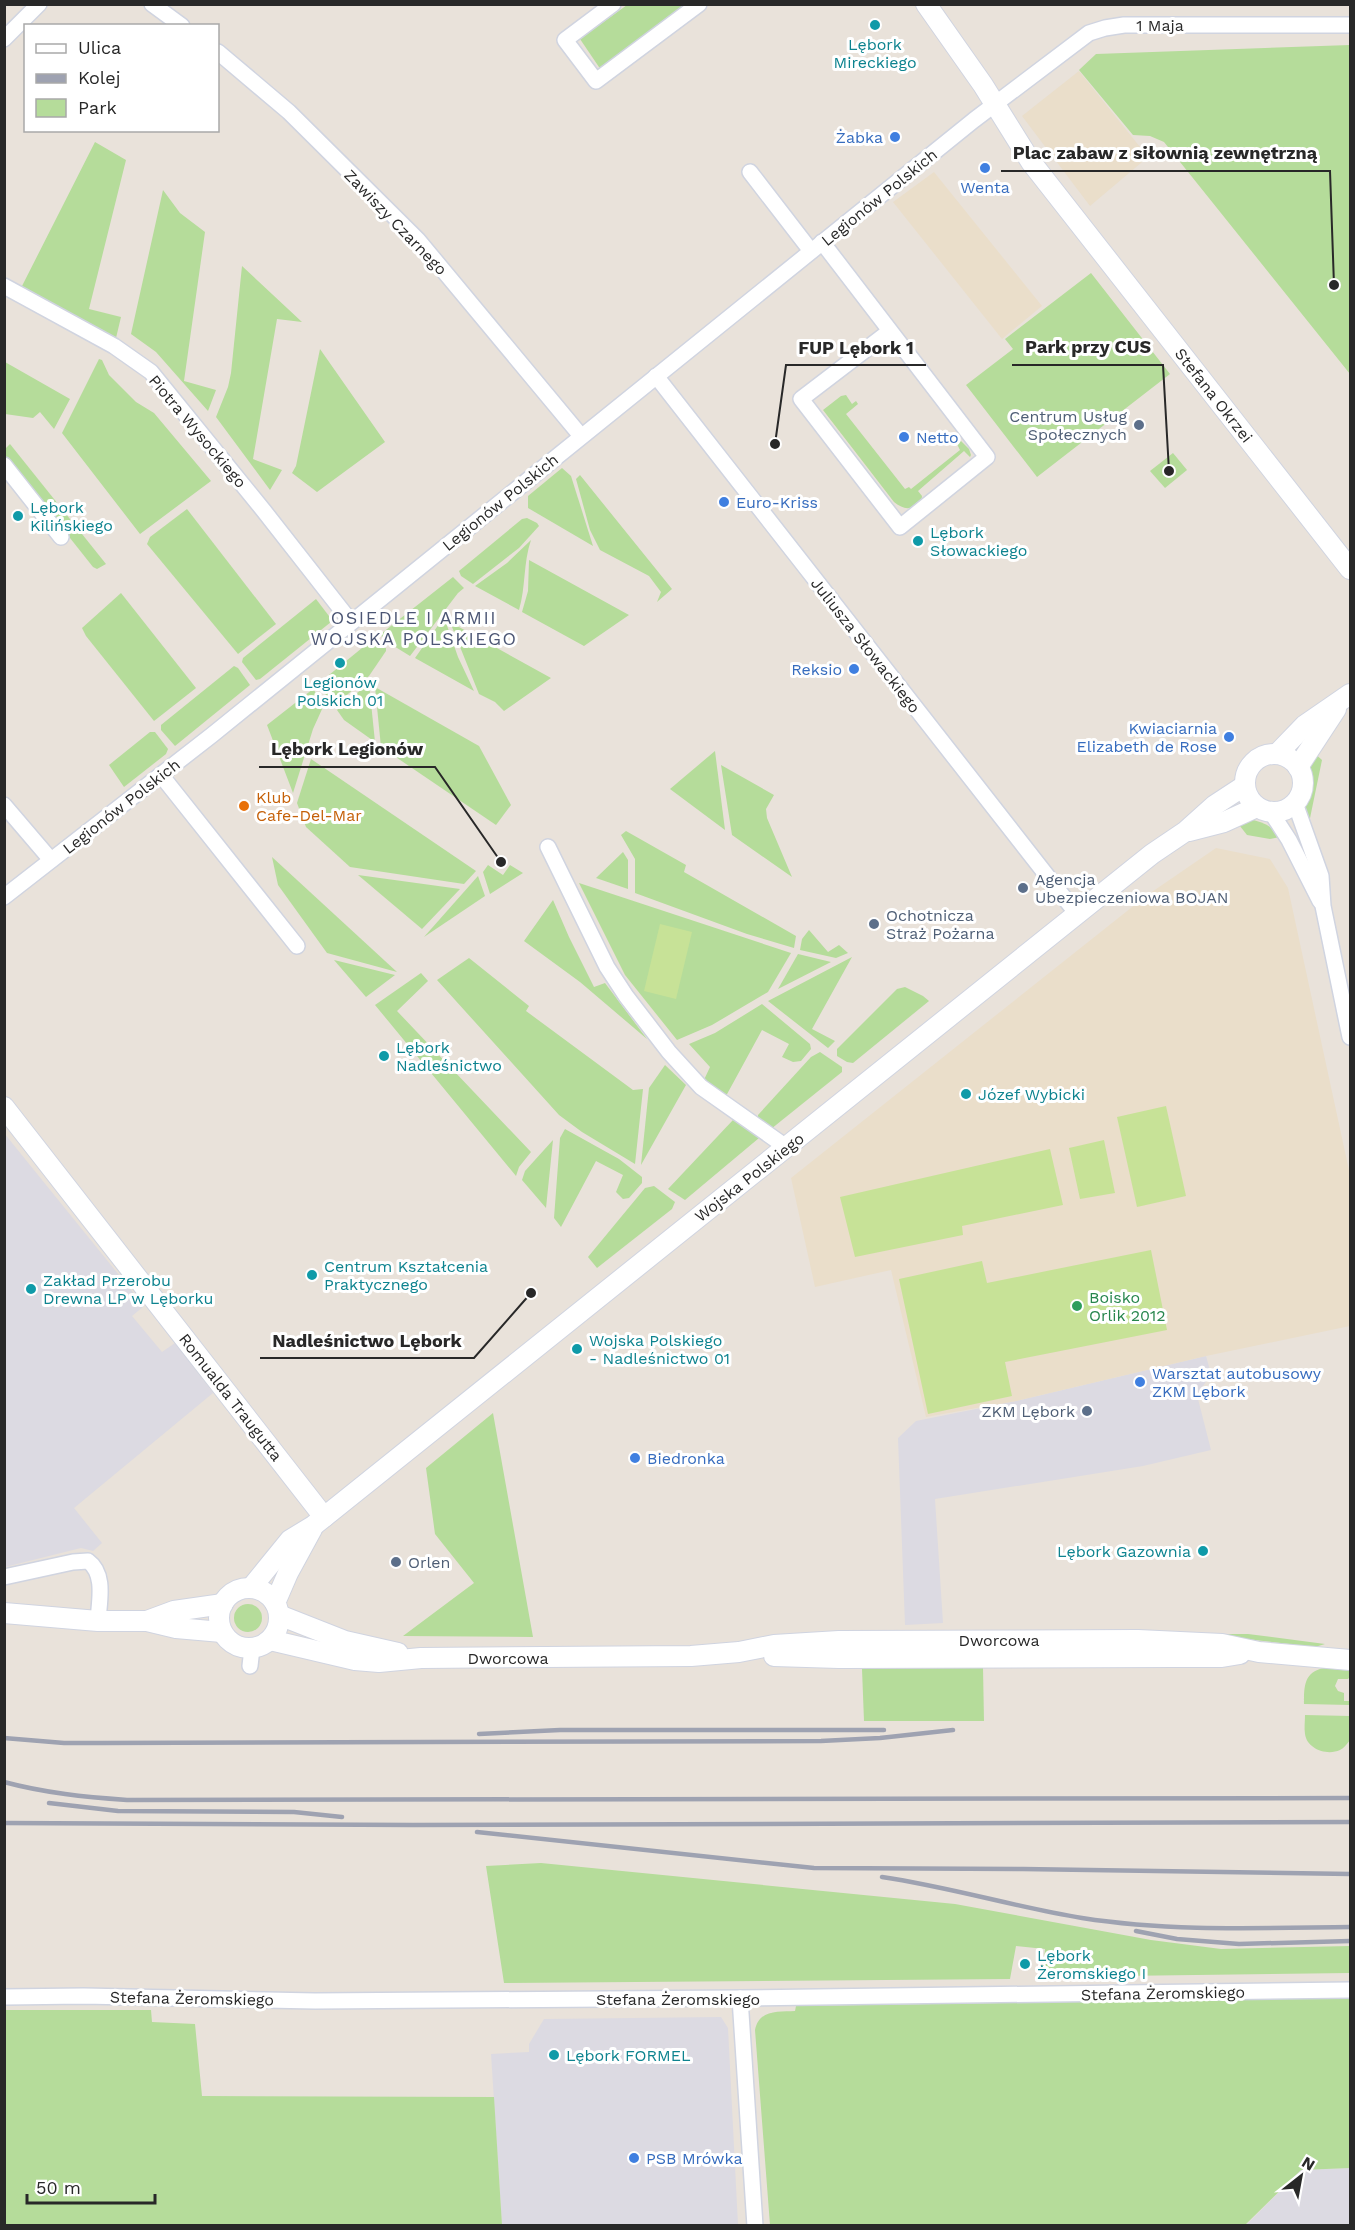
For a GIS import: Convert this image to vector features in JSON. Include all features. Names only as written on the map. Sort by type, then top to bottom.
[{"type":"street","points":[[4,39],[39,4]]},
{"type":"street","points":[[152,4],[179,24]]},
{"type":"street","points":[[613,4],[565,40],[596,81],[699,4]]},
{"type":"street","name":"Stefana Okrzei","points":[[926,4],[983,85],[1031,162],[1350,569]]},
{"type":"street","name":"1 Maja","points":[[995,105],[1089,33],[1105,28],[1124,25],[1350,25]]},
{"type":"street","name":"Zawiszy Czarnego","points":[[219,53],[289,112],[418,240],[581,436]]},
{"type":"street","name":"Legionów Polskich","points":[[4,897],[161,775],[995,105]]},
{"type":"street","points":[[750,172],[890,330],[987,457],[900,528],[801,399],[890,330]]},
{"type":"street","name":"Piotra Wysockiego","points":[[4,286],[114,346],[151,372],[351,622]]},
{"type":"street","name":"Juliusza Słowackiego","points":[[656,376],[1077,914]]},
{"type":"street","points":[[4,465],[61,537]]},
{"type":"street","points":[[1277,754],[1305,725],[1347,697]]},
{"type":"street","points":[[1298,766],[1347,697]]},
{"type":"street","points":[[1264,809],[1284,810],[1295,803],[1303,782],[1298,766],[1292,760],[1277,754],[1263,756],[1253,762],[1246,774],[1244,786],[1250,801],[1264,809],[1289,840],[1323,906]]},
{"type":"street","points":[[161,775],[297,946]]},
{"type":"street","name":"Wojska Polskiego","points":[[251,1588],[290,1540],[319,1522],[1152,854],[1186,831],[1215,805],[1244,786]]},
{"type":"street","points":[[1295,803],[1322,876],[1323,906],[1350,1037]]},
{"type":"street","points":[[4,805],[51,860]]},
{"type":"street","name":"Wojska Polskiego","points":[[1186,831],[1264,809]]},
{"type":"street","points":[[548,847],[607,967],[669,1052],[701,1087],[785,1148]]},
{"type":"street","name":"Romualda Traugutta","points":[[4,1107],[319,1522]]},
{"type":"street","name":"Wojska Polskiego","points":[[277,1609],[288,1573],[319,1522]]},
{"type":"street","points":[[4,1577],[73,1562],[88,1561],[96,1568],[99,1578],[98,1621]]},
{"type":"street","points":[[251,1588],[269,1595],[277,1609],[276,1633],[257,1651],[235,1644],[222,1632],[219,1622],[223,1604],[235,1591],[251,1588]]},
{"type":"street","points":[[147,1621],[174,1611],[223,1604]]},
{"type":"street","name":"Dworcowa","points":[[277,1609],[345,1641],[421,1658]]},
{"type":"street","points":[[4,1613],[98,1621],[147,1621],[176,1628],[222,1632]]},
{"type":"street","name":"Dworcowa","points":[[257,1651],[379,1662],[421,1658],[646,1657],[739,1652],[776,1656],[839,1650],[1173,1640],[1222,1644],[1259,1652],[1350,1660]]},
{"type":"street","name":"Stefana Żeromskiego","points":[[4,1997],[96,1996],[315,2001],[1350,1990]]},
{"type":"street","points":[[740,1998],[755,2226]]},
{"type":"shaded area","points":[[1079,71],[1148,157],[1090,206],[1022,116]]},
{"type":"shaded area","points":[[934,172],[1042,306],[1002,339],[893,202]]},
{"type":"shaded area","points":[[1216,848],[1270,859],[1288,888],[1350,1175],[1350,1326],[1206,1356],[1016,1401],[926,1417],[891,1270],[815,1287],[791,1178],[1146,896]]},
{"type":"shaded area","points":[[4,1133],[144,1306],[132,1316],[162,1352],[175,1343],[213,1393],[74,1508],[102,1543],[93,1551],[81,1548],[5,1567]]},
{"type":"shaded area","points":[[1206,1356],[1211,1374],[1197,1395],[1211,1450],[1143,1466],[935,1499],[943,1623],[905,1625],[898,1438],[916,1421],[1016,1401]]},
{"type":"shaded area","points":[[721,2017],[728,2028],[738,2225],[502,2225],[491,2054],[529,2052],[529,2044],[544,2019]]},
{"type":"shaded area","points":[[1350,2168],[1350,2225],[1245,2226],[1301,2170]]},
{"type":"green space","points":[[627,5],[688,5],[601,70],[580,39]]},
{"type":"green space","points":[[1350,45],[1350,374],[1164,142],[1150,136],[1133,135],[1079,70],[1096,54]]},
{"type":"green space","points":[[95,142],[126,160],[89,309],[121,317],[116,338],[21,288]]},
{"type":"green space","points":[[163,190],[180,213],[205,232],[184,381],[216,390],[208,411],[156,352],[131,334]]},
{"type":"green space","points":[[242,266],[302,322],[277,319],[253,459],[282,470],[270,490],[216,417],[231,373]]},
{"type":"green space","points":[[1091,273],[1170,374],[1037,477],[966,385],[1013,349],[1005,339]]},
{"type":"green space","points":[[320,349],[385,442],[317,492],[292,473],[296,466]]},
{"type":"green space","points":[[99,359],[102,360],[109,375],[136,402],[154,413],[211,481],[140,534],[62,433]]},
{"type":"green space","points":[[5,362],[70,399],[54,429],[40,412],[33,418],[5,414]]},
{"type":"green space","points":[[846,395],[852,404],[856,401],[858,404],[846,414],[905,489],[909,487],[911,489],[960,450],[957,444],[961,441],[969,449],[971,455],[970,457],[964,451],[918,491],[922,496],[921,503],[910,508],[901,507],[894,502],[823,410],[841,396]]},
{"type":"green space","points":[[10,444],[106,564],[97,569],[93,567],[5,456],[5,449]]},
{"type":"green space","points":[[1173,453],[1187,470],[1165,488],[1150,471]]},
{"type":"green space","points":[[562,468],[571,476],[593,546],[528,508],[528,496]]},
{"type":"green space","points":[[580,475],[672,589],[657,602],[661,592],[649,576],[600,550],[590,530],[576,479]]},
{"type":"green space","points":[[187,509],[276,624],[238,654],[147,544],[150,537]]},
{"type":"green space","points":[[527,518],[539,526],[519,548],[473,584],[461,576],[459,571],[522,519]]},
{"type":"green space","points":[[531,540],[519,610],[475,586],[507,563]]},
{"type":"green space","points":[[529,560],[629,615],[584,646],[522,612],[528,591]]},
{"type":"green space","points":[[453,577],[464,588],[410,656],[384,640],[382,633]]},
{"type":"green space","points":[[121,593],[196,688],[154,721],[82,628]]},
{"type":"green space","points":[[316,599],[332,620],[331,622],[256,680],[242,662],[243,658]]},
{"type":"green space","points":[[444,617],[458,657],[474,691],[415,658]]},
{"type":"green space","points":[[450,622],[551,678],[504,711],[495,702],[479,694]]},
{"type":"green space","points":[[373,639],[386,648],[386,651],[369,676],[334,706],[318,684]]},
{"type":"green space","points":[[234,666],[250,685],[175,746],[161,730],[161,725]]},
{"type":"green space","points":[[369,683],[375,742],[344,720],[337,710]]},
{"type":"green space","points":[[375,687],[479,746],[511,805],[496,825],[381,747]]},
{"type":"green space","points":[[313,689],[322,701],[323,707],[313,729],[293,793],[267,725]]},
{"type":"green space","points":[[150,732],[155,732],[168,749],[166,754],[124,787],[109,765]]},
{"type":"green space","points":[[715,751],[725,830],[670,789]]},
{"type":"green space","points":[[1313,752],[1322,760],[1309,823],[1306,804]]},
{"type":"green space","points":[[311,759],[476,871],[464,884],[350,867],[306,827],[297,803]]},
{"type":"green space","points":[[721,765],[774,795],[766,809],[767,818],[792,877],[732,835]]},
{"type":"green space","points":[[1247,819],[1265,824],[1280,837],[1270,839],[1247,835],[1236,821]]},
{"type":"green space","points":[[626,831],[686,865],[684,872],[796,936],[794,948],[747,934],[635,893],[635,859],[621,835]]},
{"type":"green space","points":[[623,852],[628,860],[628,889],[596,878]]},
{"type":"green space","points":[[272,857],[397,972],[327,953],[278,885]]},
{"type":"green space","points":[[488,865],[503,875],[510,865],[523,873],[490,894],[483,872]]},
{"type":"green space","points":[[358,875],[460,889],[422,929]]},
{"type":"green space","points":[[478,876],[485,896],[424,937]]},
{"type":"green space","points":[[579,883],[791,953],[768,992],[712,1025],[677,1040],[625,975]]},
{"type":"green space","points":[[553,900],[594,987],[605,983],[647,1039],[580,982],[524,941]]},
{"type":"green space","points":[[660,924],[692,932],[676,999],[644,991]]},
{"type":"green space","points":[[809,930],[828,952],[839,945],[848,953],[836,958],[800,950],[802,939]]},
{"type":"green space","points":[[798,954],[831,962],[778,989]]},
{"type":"green space","points":[[852,957],[812,1029],[835,1041],[828,1048],[768,1001]]},
{"type":"green space","points":[[469,958],[529,1006],[526,1011],[633,1090],[643,1089],[635,1164],[582,1132],[559,1115],[437,980]]},
{"type":"green space","points":[[334,960],[395,975],[366,997]]},
{"type":"green space","points":[[421,973],[428,981],[397,1011],[531,1152],[519,1167],[516,1176],[375,1005]]},
{"type":"green space","points":[[905,987],[929,1001],[853,1063],[837,1056],[837,1049],[897,989]]},
{"type":"green space","points":[[762,1004],[810,1044],[811,1049],[801,1061],[793,1062],[782,1057],[789,1044],[762,1030],[726,1096],[703,1082],[710,1067],[689,1044],[715,1033]]},
{"type":"green space","points":[[820,1052],[842,1067],[842,1072],[771,1129],[758,1120],[758,1115],[811,1057]]},
{"type":"green space","points":[[665,1065],[686,1085],[641,1165],[649,1088]]},
{"type":"green space","points":[[1166,1106],[1186,1196],[1137,1207],[1117,1117]]},
{"type":"green space","points":[[733,1120],[759,1138],[685,1200],[668,1189]]},
{"type":"green space","points":[[565,1129],[619,1159],[642,1177],[642,1183],[629,1198],[623,1199],[616,1192],[623,1175],[596,1161],[561,1227],[554,1218],[560,1138]]},
{"type":"green space","points":[[553,1140],[546,1208],[522,1180],[525,1171]]},
{"type":"green space","points":[[1104,1140],[1115,1193],[1080,1199],[1069,1148]]},
{"type":"green space","points":[[1050,1149],[1063,1205],[962,1226],[963,1235],[855,1257],[840,1197]]},
{"type":"green space","points":[[654,1186],[675,1202],[672,1209],[597,1268],[588,1257],[645,1188]]},
{"type":"green space","points":[[1151,1250],[1167,1330],[1005,1362],[1012,1396],[928,1414],[899,1279],[982,1261],[987,1283]]},
{"type":"green space","points":[[493,1413],[533,1637],[403,1636],[474,1583],[435,1534],[426,1468]]},
{"type":"green space","points":[[248,1604],[258,1608],[262,1618],[258,1628],[248,1632],[238,1628],[234,1618],[238,1608]]},
{"type":"green space","points":[[1204,1634],[1248,1634],[1325,1644],[1315,1647]]},
{"type":"green space","points":[[983,1668],[984,1721],[864,1721],[862,1669]]},
{"type":"green space","points":[[1324,1668],[1350,1671],[1348,1679],[1338,1679],[1335,1686],[1338,1691],[1344,1693],[1344,1701],[1350,1701],[1350,1705],[1304,1704],[1305,1686],[1309,1676]]},
{"type":"green space","points":[[1305,1715],[1350,1716],[1350,1740],[1343,1748],[1335,1752],[1318,1750],[1309,1744],[1305,1734]]},
{"type":"green space","points":[[541,1863],[955,1904],[1151,1940],[1221,1949],[1350,1946],[1350,1973],[1042,1977],[1045,1949],[1016,1946],[1010,1979],[504,1983],[486,1866]]},
{"type":"green space","points":[[1350,1998],[1350,2168],[1301,2170],[1245,2225],[770,2225],[755,2030],[761,2018],[770,2013],[795,2011],[796,2006]]},
{"type":"green space","points":[[5,2010],[151,2010],[152,2022],[195,2024],[202,2096],[494,2097],[502,2225],[5,2225]]},
{"type":"railway","points":[[479,1734],[560,1730],[884,1730]]},
{"type":"railway","points":[[4,1738],[64,1743],[821,1741],[880,1738],[953,1730]]},
{"type":"railway","points":[[4,1782],[65,1794],[127,1800],[1350,1798]]},
{"type":"railway","points":[[49,1803],[118,1811],[294,1812],[342,1817]]},
{"type":"railway","points":[[4,1823],[413,1825],[1350,1822]]},
{"type":"railway","points":[[477,1832],[814,1868],[1350,1874]]},
{"type":"railway","points":[[882,1877],[1082,1918],[1115,1922],[1216,1928],[1350,1927]]},
{"type":"railway","points":[[1136,1931],[1177,1939],[1239,1944],[1350,1941]]},
{"type":"place","name":"Lębork Mireckiego","points":[[875,25]]},
{"type":"place","name":"Żabka","points":[[895,137]]},
{"type":"place","name":"Wenta","points":[[985,168]]},
{"type":"place","name":"Plac zabaw z siłownią zewnętrzną","points":[[1334,285]]},
{"type":"place","name":"Centrum Usług Społecznych","points":[[1139,425]]},
{"type":"place","name":"Netto","points":[[904,437]]},
{"type":"place","name":"FUP Lębork 1","points":[[775,444]]},
{"type":"place","name":"Park przy CUS","points":[[1169,471]]},
{"type":"place","name":"Euro-Kriss","points":[[724,502]]},
{"type":"place","name":"Lębork Kilińskiego","points":[[18,516]]},
{"type":"place","name":"Lębork Słowackiego","points":[[918,541]]},
{"type":"place","name":"Legionów Polskich 01","points":[[340,663]]},
{"type":"place","name":"Reksio","points":[[854,669]]},
{"type":"place","name":"Kwiaciarnia Elizabeth de Rose","points":[[1229,737]]},
{"type":"place","name":"Klub Cafe-Del-Mar","points":[[244,806]]},
{"type":"place","name":"Lębork Legionów","points":[[501,862]]},
{"type":"place","name":"Agencja Ubezpieczeniowa BOJAN","points":[[1023,888]]},
{"type":"place","name":"Ochotnicza Straż Pożarna","points":[[874,924]]},
{"type":"place","name":"Lębork Nadleśnictwo","points":[[384,1056]]},
{"type":"place","name":"Józef Wybicki","points":[[966,1094]]},
{"type":"place","name":"Centrum Kształcenia Praktycznego","points":[[312,1275]]},
{"type":"place","name":"Zakład Przerobu Drewna LP w Lęborku","points":[[31,1289]]},
{"type":"place","name":"Nadleśnictwo Lębork","points":[[531,1293]]},
{"type":"place","name":"Boisko Orlik 2012","points":[[1077,1306]]},
{"type":"place","name":"Wojska Polskiego - Nadleśnictwo 01","points":[[577,1349]]},
{"type":"place","name":"Warsztat autobusowy ZKM Lębork","points":[[1140,1382]]},
{"type":"place","name":"ZKM Lębork","points":[[1087,1411]]},
{"type":"place","name":"Biedronka","points":[[635,1458]]},
{"type":"place","name":"Lębork Gazownia","points":[[1203,1551]]},
{"type":"place","name":"Orlen","points":[[396,1562]]},
{"type":"place","name":"Lębork Żeromskiego I","points":[[1025,1964]]},
{"type":"place","name":"Lębork FORMEL","points":[[554,2055]]},
{"type":"place","name":"PSB Mrówka","points":[[634,2158]]},
{"type":"district","name":"OSIEDLE I ARMII WOJSKA POLSKIEGO","points":[[414,628]]}]
